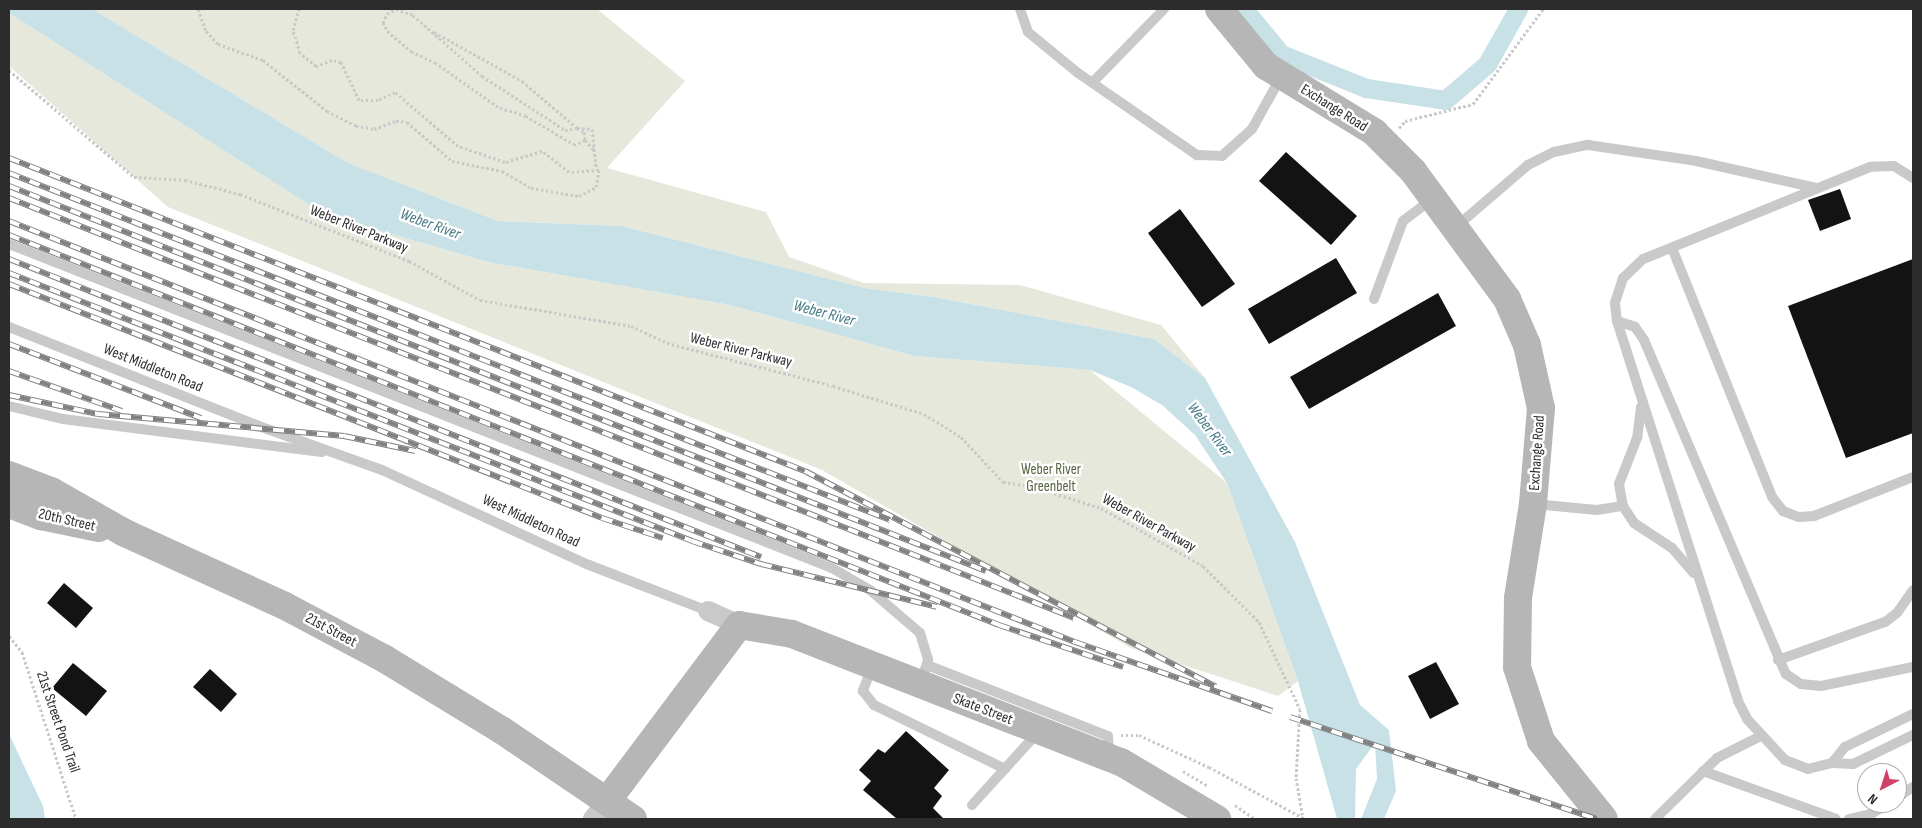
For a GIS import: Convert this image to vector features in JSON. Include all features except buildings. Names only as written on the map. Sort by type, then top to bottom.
[{"type":"street","name":"Exchange Road","points":[[1219,9],[1266,66],[1374,132],[1386,144],[1434,196],[1507,298],[1527,346],[1541,408],[1533,504],[1518,598],[1518,667],[1541,741],[1604,819]]},
{"type":"street","name":"21st Street","points":[[9,476],[51,492],[125,533],[285,606],[385,658],[600,810],[633,819]]},
{"type":"street","name":"20th Street","points":[[9,504],[41,516],[125,533]]},
{"type":"street","name":"Skate Street","points":[[708,611],[739,625],[792,634],[872,665],[923,675],[1040,730],[1109,746],[1217,819]]},
{"type":"street","points":[[600,810],[739,625]]},
{"type":"lane","points":[[1020,9],[1028,32],[1093,82],[1197,155],[1222,156],[1252,128],[1282,75]]},
{"type":"lane","points":[[1093,82],[1164,9]]},
{"type":"lane","points":[[1457,226],[1528,165],[1554,152],[1588,145],[1696,161],[1817,188]]},
{"type":"lane","points":[[1913,178],[1894,166],[1878,165],[1817,188],[1643,260],[1623,278],[1616,294],[1617,321],[1738,701],[1761,736],[1793,765],[1815,769],[1832,763],[1853,764],[1913,735]]},
{"type":"lane","points":[[1374,300],[1403,221],[1434,196]]},
{"type":"lane","points":[[9,244],[832,568],[870,590],[913,625],[925,642],[923,675],[1109,746]]},
{"type":"lane","points":[[1672,248],[1777,504],[1792,515],[1807,517],[1913,477]]},
{"type":"lane","points":[[1617,321],[1635,327],[1644,340],[1778,660],[1793,680],[1810,686],[1913,667]]},
{"type":"lane","name":"West Middleton Road","points":[[9,327],[267,430],[343,455],[589,565],[708,611]]},
{"type":"lane","points":[[1640,395],[1637,438],[1619,484],[1622,506],[1634,523],[1682,558],[1700,582]]},
{"type":"lane","name":"West Middleton Road","points":[[9,406],[63,419],[343,455]]},
{"type":"lane","points":[[1533,504],[1598,510],[1622,506]]},
{"type":"lane","points":[[1778,660],[1885,622],[1897,613],[1913,590]]},
{"type":"lane","points":[[872,665],[863,690],[874,705],[1005,769]]},
{"type":"lane","points":[[1832,763],[1845,747],[1913,714]]},
{"type":"lane","points":[[972,805],[1040,730]]},
{"type":"lane","points":[[1655,819],[1703,771],[1728,751],[1761,736]]},
{"type":"lane","points":[[1703,771],[1836,819]]},
{"type":"lane","points":[[1849,819],[1873,813]]},
{"type":"path","points":[[198,9],[206,31],[218,44],[263,60],[327,111],[356,126],[374,129],[396,121],[407,122],[452,161],[502,171],[522,185],[579,196],[590,193],[601,174],[596,168],[592,129],[577,128],[565,130],[482,76],[413,15],[393,10],[386,14],[383,23],[389,33],[412,52],[436,63],[498,107],[526,116],[575,145],[586,140]]},
{"type":"path","points":[[299,9],[293,30],[300,53],[316,66],[332,60],[341,62],[358,100],[370,102],[395,92],[402,95],[451,142],[492,159],[505,162],[542,151],[569,172],[596,168]]},
{"type":"path","points":[[1386,144],[1405,121],[1473,104],[1543,9]]},
{"type":"path","points":[[427,28],[500,67],[586,134],[586,140],[594,150]]},
{"type":"path","name":"Weber River Parkway","points":[[9,70],[134,177],[185,180],[240,194],[410,261],[480,300],[631,326],[667,343],[833,386],[924,414],[961,436],[1003,482],[1035,486],[1110,512],[1203,566],[1260,622],[1300,709],[1296,778],[1304,818]]},
{"type":"path","name":"21st Street Pond Trail","points":[[9,636],[22,652],[76,819]]},
{"type":"path","name":"Weber River Parkway","points":[[1109,746],[1139,735],[1304,818]]},
{"type":"green space","points":[[92,9],[597,9],[685,81],[607,168],[766,212],[789,257],[864,283],[1020,285],[1161,325],[1205,378],[1154,339],[934,297],[865,288],[622,226],[498,221],[348,163]]},
{"type":"green space","name":"Weber River Greenbelt","points":[[9,13],[325,215],[488,262],[730,305],[914,356],[1090,370],[1227,483],[1298,681],[1278,696],[1131,648],[822,470],[168,207],[9,66]]},
{"type":"water","name":"Weber River","points":[[9,9],[92,9],[348,163],[498,221],[622,226],[865,288],[934,297],[1154,339],[1205,378],[1295,542],[1360,705],[1389,730],[1396,791],[1384,819],[1361,819],[1377,779],[1375,743],[1356,769],[1355,819],[1337,819],[1298,681],[1227,483],[1195,435],[1162,405],[1131,387],[1090,370],[914,356],[730,305],[488,262],[325,215],[9,13]]},
{"type":"water","points":[[9,734],[43,806],[45,819],[9,819]]},
{"type":"waterway","points":[[1244,9],[1281,54],[1366,88],[1445,100],[1487,64],[1518,9]]},
{"type":"railway","points":[[9,158],[805,471],[1216,687]]},
{"type":"railway","points":[[9,173],[890,520]]},
{"type":"railway","points":[[9,186],[986,571]]},
{"type":"railway","points":[[9,198],[1074,618]]},
{"type":"railway","points":[[9,221],[1075,642],[1272,711]]},
{"type":"railway","points":[[9,235],[999,625],[1123,667]]},
{"type":"railway","points":[[9,259],[761,557]]},
{"type":"railway","points":[[9,273],[692,541],[761,564],[937,607]]},
{"type":"railway","points":[[9,284],[602,518],[663,538]]},
{"type":"railway","points":[[9,344],[201,418]]},
{"type":"railway","points":[[9,371],[122,411]]},
{"type":"railway","points":[[9,395],[98,414],[344,436],[415,451]]},
{"type":"railway","points":[[1290,717],[1596,819]]}]
